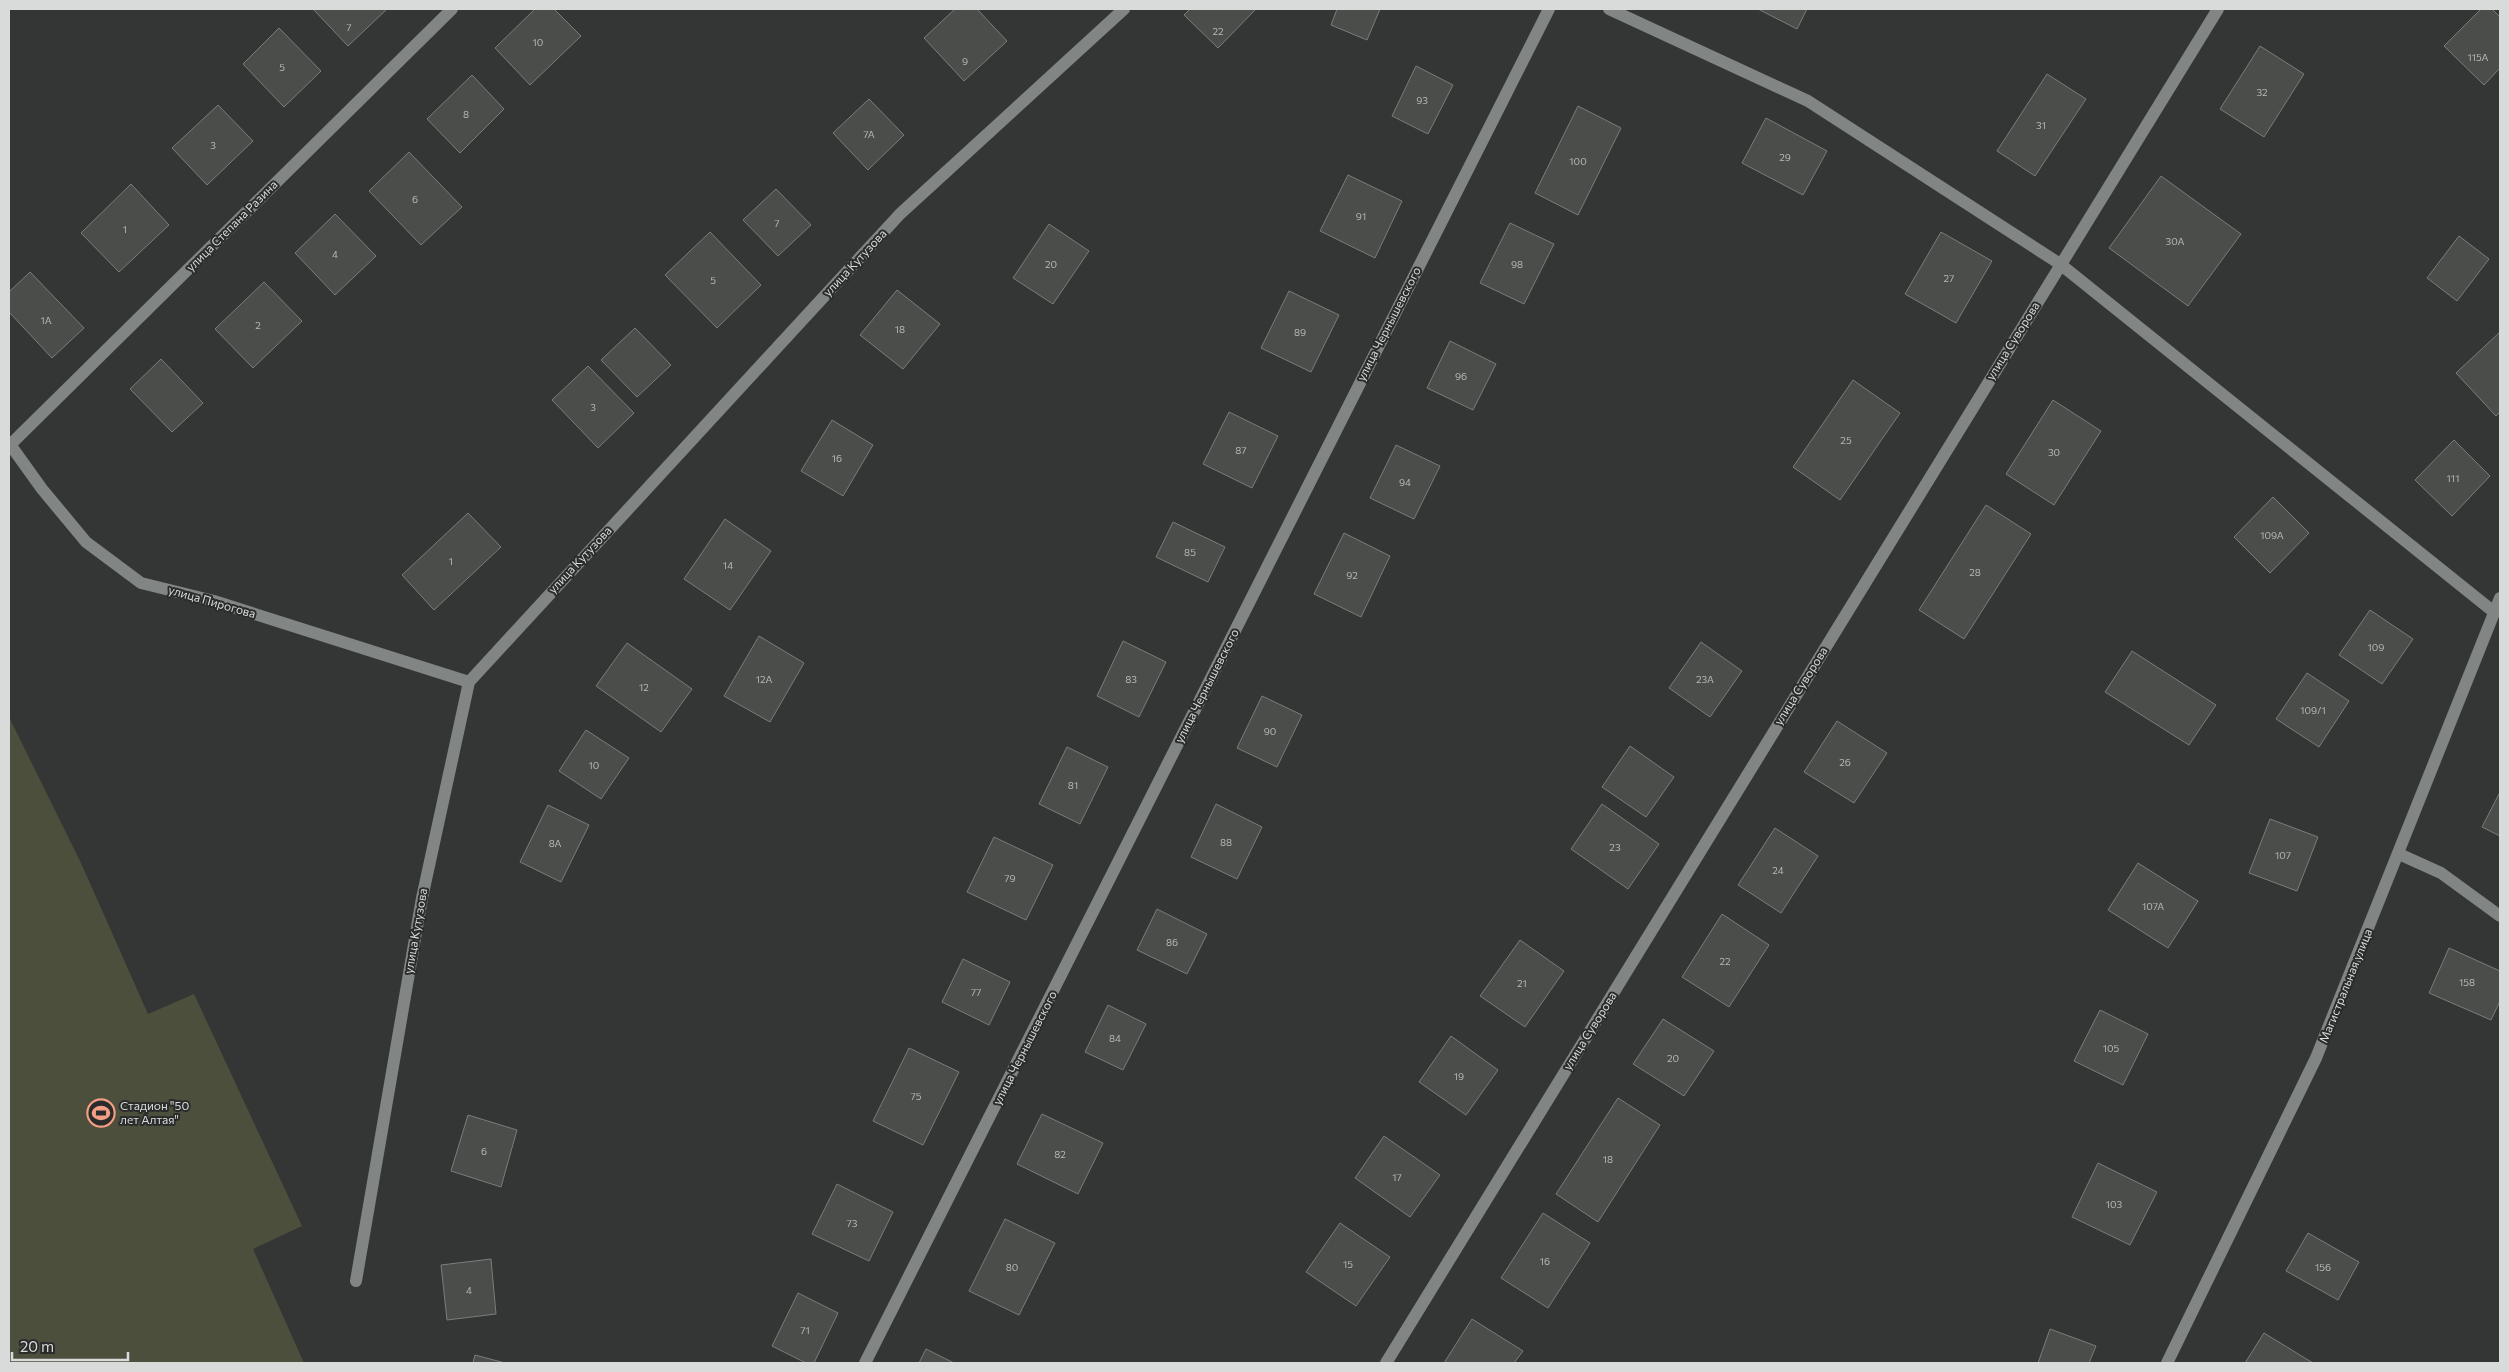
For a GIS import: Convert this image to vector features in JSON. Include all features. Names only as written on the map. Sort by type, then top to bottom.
[{"type":"street","name":"улица Степана Разина","points":[[10,443],[452,9]]},
{"type":"street","name":"улица Кутузова","points":[[356,1281],[422,898],[469,682],[900,214],[1124,9]]},
{"type":"street","name":"улица Чернышевского","points":[[865,1363],[1549,9]]},
{"type":"street","points":[[1609,9],[1808,101],[2060,264],[2494,612]]},
{"type":"street","name":"улица Суворова","points":[[1386,1363],[2218,9]]},
{"type":"street","name":"улица Пирогова","points":[[10,443],[42,489],[86,542],[141,583],[214,602],[469,682]]},
{"type":"street","name":"Магистральная улица","points":[[2167,1363],[2316,1058],[2500,598]]},
{"type":"street","points":[[2399,854],[2441,872],[2500,916]]},
{"type":"green space","name":"Стадион \"50 лет Алтая\"","points":[[9,717],[81,863],[148,1014],[194,994],[302,1226],[253,1249],[304,1363],[9,1363]]},
{"type":"building","points":[[313,9],[387,9],[348,46]]},
{"type":"building","points":[[535,9],[554,9],[581,36],[530,85],[495,48]]},
{"type":"building","points":[[955,9],[977,9],[1007,41],[964,81],[924,38]]},
{"type":"building","points":[[1190,9],[1256,9],[1218,48],[1184,15]]},
{"type":"building","points":[[1337,9],[1380,9],[1367,40],[1331,25]]},
{"type":"building","points":[[1758,9],[1807,9],[1797,29]]},
{"type":"building","points":[[2481,9],[2492,9],[2500,17],[2500,68],[2484,85],[2444,46]]},
{"type":"building","points":[[279,28],[321,71],[284,107],[243,64]]},
{"type":"building","points":[[2260,46],[2304,74],[2264,137],[2220,109]]},
{"type":"building","points":[[1416,66],[1453,85],[1428,134],[1392,116]]},
{"type":"building","points":[[2047,74],[2086,99],[2035,176],[1997,151]]},
{"type":"building","points":[[472,75],[504,109],[460,153],[427,119]]},
{"type":"building","points":[[869,99],[904,135],[868,170],[833,133]]},
{"type":"building","points":[[218,105],[253,141],[207,185],[172,148]]},
{"type":"building","points":[[1578,106],[1621,128],[1578,215],[1535,193]]},
{"type":"building","points":[[1766,118],[1827,151],[1803,195],[1742,163]]},
{"type":"building","points":[[409,152],[462,207],[421,245],[369,191]]},
{"type":"building","points":[[1348,175],[1402,201],[1375,258],[1320,231]]},
{"type":"building","points":[[2161,176],[2241,234],[2188,306],[2109,248]]},
{"type":"building","points":[[131,184],[169,225],[119,272],[81,233]]},
{"type":"building","points":[[776,189],[811,225],[778,256],[743,220]]},
{"type":"building","points":[[335,214],[376,256],[335,295],[295,253]]},
{"type":"building","points":[[1510,223],[1554,244],[1524,304],[1480,283]]},
{"type":"building","points":[[1049,224],[1089,251],[1053,304],[1013,278]]},
{"type":"building","points":[[710,232],[761,285],[717,328],[665,275]]},
{"type":"building","points":[[1941,232],[1992,261],[1956,323],[1905,294]]},
{"type":"building","points":[[2459,236],[2489,259],[2457,301],[2427,278]]},
{"type":"building","points":[[30,272],[84,328],[52,358],[9,312],[9,292]]},
{"type":"building","points":[[264,282],[302,321],[253,368],[215,329]]},
{"type":"building","points":[[897,290],[940,324],[903,369],[860,335]]},
{"type":"building","points":[[1289,291],[1339,315],[1311,372],[1261,348]]},
{"type":"building","points":[[635,328],[671,365],[637,397],[601,360]]},
{"type":"building","points":[[2500,332],[2500,412],[2496,416],[2456,373]]},
{"type":"building","points":[[1450,341],[1496,364],[1473,410],[1427,388]]},
{"type":"building","points":[[161,359],[203,403],[172,432],[130,389]]},
{"type":"building","points":[[588,366],[634,413],[598,448],[552,400]]},
{"type":"building","points":[[1853,380],[1900,413],[1840,500],[1793,467]]},
{"type":"building","points":[[2053,400],[2101,431],[2054,505],[2006,474]]},
{"type":"building","points":[[1229,412],[1278,436],[1252,488],[1203,464]]},
{"type":"building","points":[[832,420],[873,445],[843,496],[801,471]]},
{"type":"building","points":[[2454,440],[2490,476],[2452,516],[2415,480]]},
{"type":"building","points":[[1396,445],[1440,466],[1414,519],[1370,498]]},
{"type":"building","points":[[2273,497],[2309,533],[2270,573],[2234,537]]},
{"type":"building","points":[[1986,505],[2031,534],[1964,639],[1919,610]]},
{"type":"building","points":[[468,513],[501,547],[434,610],[402,575]]},
{"type":"building","points":[[725,519],[771,551],[730,610],[684,579]]},
{"type":"building","points":[[1173,522],[1225,547],[1208,582],[1156,557]]},
{"type":"building","points":[[1344,533],[1390,556],[1361,617],[1314,594]]},
{"type":"building","points":[[2370,610],[2413,639],[2382,684],[2339,655]]},
{"type":"building","points":[[759,636],[804,663],[770,722],[724,696]]},
{"type":"building","points":[[1123,641],[1166,662],[1139,717],[1097,696]]},
{"type":"building","points":[[1701,642],[1742,671],[1710,717],[1669,688]]},
{"type":"building","points":[[627,643],[692,689],[661,732],[596,686]]},
{"type":"building","points":[[2132,651],[2216,705],[2189,745],[2105,692]]},
{"type":"building","points":[[2307,673],[2349,701],[2319,747],[2276,719]]},
{"type":"building","points":[[1262,696],[1302,715],[1277,767],[1237,748]]},
{"type":"building","points":[[1837,721],[1887,753],[1854,803],[1804,772]]},
{"type":"building","points":[[586,730],[629,758],[601,799],[559,771]]},
{"type":"building","points":[[1630,746],[1674,777],[1646,817],[1602,787]]},
{"type":"building","points":[[1067,747],[1108,767],[1080,824],[1039,804]]},
{"type":"building","points":[[2500,792],[2500,836],[2482,827]]},
{"type":"building","points":[[1216,804],[1262,827],[1237,879],[1191,857]]},
{"type":"building","points":[[1602,804],[1659,844],[1628,889],[1571,849]]},
{"type":"building","points":[[548,805],[589,825],[561,882],[520,862]]},
{"type":"building","points":[[2270,819],[2318,837],[2297,891],[2249,873]]},
{"type":"building","points":[[1775,828],[1818,856],[1781,913],[1738,885]]},
{"type":"building","points":[[994,837],[1053,865],[1026,920],[967,892]]},
{"type":"building","points":[[2138,863],[2198,901],[2168,948],[2108,910]]},
{"type":"building","points":[[1157,909],[1207,934],[1187,974],[1137,950]]},
{"type":"building","points":[[1722,914],[1769,945],[1729,1007],[1682,977]]},
{"type":"building","points":[[1520,940],[1564,971],[1525,1027],[1480,996]]},
{"type":"building","points":[[2449,948],[2500,971],[2500,1001],[2491,1020],[2429,993]]},
{"type":"building","points":[[963,959],[1010,982],[989,1025],[942,1002]]},
{"type":"building","points":[[1108,1005],[1146,1024],[1123,1070],[1085,1052]]},
{"type":"building","points":[[2100,1010],[2148,1034],[2123,1085],[2074,1061]]},
{"type":"building","points":[[1663,1019],[1714,1051],[1684,1096],[1633,1064]]},
{"type":"building","points":[[1451,1036],[1498,1070],[1466,1115],[1419,1082]]},
{"type":"building","points":[[909,1048],[959,1072],[923,1145],[873,1121]]},
{"type":"building","points":[[1618,1098],[1660,1125],[1598,1222],[1556,1194]]},
{"type":"building","points":[[1042,1114],[1103,1143],[1078,1194],[1017,1164]]},
{"type":"building","points":[[468,1115],[517,1130],[501,1187],[451,1171]]},
{"type":"building","points":[[1384,1136],[1440,1175],[1410,1217],[1355,1178]]},
{"type":"building","points":[[2098,1163],[2157,1192],[2130,1245],[2072,1217]]},
{"type":"building","points":[[837,1184],[893,1212],[869,1261],[812,1234]]},
{"type":"building","points":[[1543,1213],[1590,1243],[1548,1308],[1501,1278]]},
{"type":"building","points":[[1005,1219],[1055,1243],[1019,1315],[969,1291]]},
{"type":"building","points":[[1340,1223],[1390,1257],[1356,1306],[1306,1272]]},
{"type":"building","points":[[2308,1233],[2359,1262],[2338,1300],[2286,1271]]},
{"type":"building","points":[[491,1259],[496,1314],[447,1320],[441,1265]]},
{"type":"building","points":[[798,1293],[838,1313],[814,1363],[806,1363],[772,1346]]},
{"type":"building","points":[[1472,1319],[1523,1351],[1514,1363],[1444,1363]]},
{"type":"building","points":[[2050,1329],[2096,1346],[2089,1363],[2038,1363]]},
{"type":"building","points":[[2264,1333],[2313,1363],[2245,1363]]},
{"type":"building","points":[[926,1349],[954,1363],[919,1363]]},
{"type":"building","points":[[475,1355],[505,1363],[473,1363]]},
{"type":"place","name":"Стадион \"50 лет Алтая\"","points":[[101,1113]]}]
